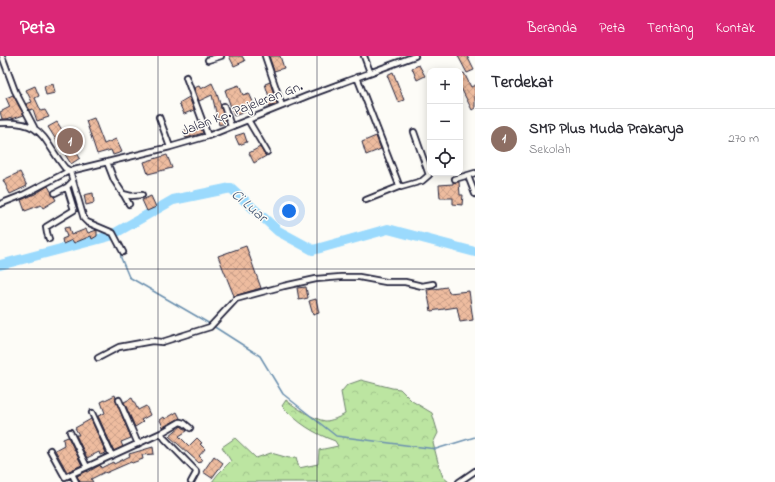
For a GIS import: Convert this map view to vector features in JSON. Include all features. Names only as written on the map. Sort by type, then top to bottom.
[{"type":"street","points":[[2,56],[15,91],[34,127],[40,132],[63,166],[69,171],[84,219],[87,222],[113,233],[123,252]]},
{"type":"street","points":[[208,60],[221,56]]},
{"type":"street","points":[[264,56],[282,106]]},
{"type":"street","points":[[364,56],[370,72]]},
{"type":"street","name":"Jalan Kp. Pajeleran Gn.","points":[[0,204],[23,195],[69,171],[170,147],[208,136],[357,77],[415,56]]},
{"type":"street","points":[[186,77],[208,136]]},
{"type":"street","points":[[357,77],[401,186]]},
{"type":"street","points":[[224,106],[231,126]]},
{"type":"street","points":[[159,117],[170,147]]},
{"type":"street","points":[[248,120],[267,152]]},
{"type":"street","points":[[0,123],[16,123],[34,127]]},
{"type":"street","points":[[366,200],[401,186],[422,181],[429,175],[414,132]]},
{"type":"street","points":[[107,162],[117,185],[129,204]]},
{"type":"street","points":[[455,179],[475,173]]},
{"type":"street","points":[[468,176],[475,194]]},
{"type":"street","points":[[55,193],[67,187],[73,181]]},
{"type":"street","points":[[49,239],[46,227],[74,210],[67,187]]},
{"type":"street","points":[[124,195],[142,195]]},
{"type":"street","points":[[98,358],[119,347],[162,342],[210,327],[236,300],[284,286],[316,279],[341,277],[359,277],[386,282],[405,282],[422,286],[433,284]]},
{"type":"street","points":[[119,400],[138,444]]},
{"type":"street","points":[[92,413],[112,456]]},
{"type":"street","points":[[50,450],[64,476],[72,474],[161,434],[182,422],[190,428]]},
{"type":"street","points":[[70,432],[87,467]]},
{"type":"street","points":[[161,434],[196,471],[191,482]]},
{"type":"street","points":[[459,482],[475,471]]},
{"type":"street","points":[[72,474],[76,482]]},
{"type":"green space","points":[[361,380],[400,389],[412,401],[432,413],[438,433],[433,443],[443,477],[449,482],[212,482],[231,461],[222,447],[235,438],[256,458],[271,453],[289,458],[296,457],[299,468],[318,464],[319,450],[338,446],[335,441],[306,427],[282,406],[286,400],[315,418],[325,421],[333,420],[345,414],[341,392],[347,385]]},
{"type":"building","points":[[229,56],[242,56],[245,61],[234,66]]},
{"type":"building","points":[[269,56],[280,56],[284,68],[274,71]]},
{"type":"building","points":[[458,56],[467,56],[474,70],[467,73]]},
{"type":"building","points":[[419,65],[425,76],[417,80],[412,68]]},
{"type":"building","points":[[393,72],[404,100],[398,102],[387,75]]},
{"type":"building","points":[[463,74],[471,87],[475,85],[475,108],[472,110],[463,92]]},
{"type":"building","points":[[270,82],[277,104],[269,107],[266,99],[269,97],[265,84]]},
{"type":"building","points":[[212,83],[226,123],[219,125],[212,95],[199,101],[194,88],[199,86],[201,89]]},
{"type":"building","points":[[53,84],[55,93],[46,95],[44,86]]},
{"type":"building","points":[[239,85],[243,95],[249,93],[254,104],[246,107],[248,111],[234,116],[225,90]]},
{"type":"building","points":[[35,86],[39,96],[35,98],[41,111],[45,110],[49,117],[37,121],[33,109],[30,110],[26,104],[32,102],[26,90]]},
{"type":"building","points":[[13,95],[24,115],[12,119],[12,117],[2,119],[0,112],[10,107],[6,98]]},
{"type":"building","points":[[189,97],[194,110],[184,114],[179,103]]},
{"type":"building","points":[[94,118],[104,144],[116,139],[122,152],[113,155],[111,150],[97,154],[86,121]]},
{"type":"building","points":[[57,122],[80,158],[71,164],[48,127]]},
{"type":"building","points":[[199,124],[203,133],[186,138],[183,131]]},
{"type":"building","points":[[244,133],[247,142],[239,145],[235,136]]},
{"type":"building","points":[[376,136],[381,149],[366,155],[362,142]]},
{"type":"building","points":[[260,147],[266,156],[254,163],[249,153]]},
{"type":"building","points":[[167,155],[172,168],[148,174],[144,162]]},
{"type":"building","points":[[20,172],[27,186],[10,194],[3,180]]},
{"type":"building","points":[[453,182],[459,182],[460,195],[463,195],[462,205],[453,204],[453,198],[440,198],[439,185],[453,184]]},
{"type":"building","points":[[48,186],[56,200],[43,208],[41,205],[25,211],[21,200]]},
{"type":"building","points":[[93,193],[94,203],[86,205],[84,195]]},
{"type":"building","points":[[151,196],[156,207],[147,211],[142,200]]},
{"type":"building","points":[[69,227],[71,235],[86,229],[88,233],[97,230],[97,236],[92,239],[91,236],[74,243],[72,240],[63,244],[62,239],[67,237],[64,228]]},
{"type":"building","points":[[246,246],[261,288],[234,296],[218,256]]},
{"type":"building","points":[[306,287],[308,298],[299,300],[297,288]]},
{"type":"building","points":[[447,287],[449,293],[469,291],[473,320],[460,322],[457,307],[431,311],[427,290]]},
{"type":"building","points":[[316,299],[319,313],[313,315],[309,301]]},
{"type":"building","points":[[115,395],[131,438],[121,442],[123,447],[114,451],[98,416],[105,413],[101,402]]},
{"type":"building","points":[[132,398],[138,410],[146,406],[150,415],[141,420],[143,422],[135,427],[124,402]]},
{"type":"building","points":[[177,412],[180,418],[163,427],[160,420],[164,417],[165,419]]},
{"type":"building","points":[[91,419],[106,453],[100,455],[99,452],[87,458],[76,435],[79,435],[75,428]]},
{"type":"building","points":[[181,426],[187,431],[179,436],[189,446],[197,438],[205,449],[199,456],[202,459],[199,463],[169,436]]},
{"type":"building","points":[[68,437],[82,465],[67,472],[55,450],[64,445],[63,439]]},
{"type":"building","points":[[153,447],[154,454],[142,455],[143,459],[132,463],[131,462],[106,473],[105,472],[91,479],[93,482],[80,482],[77,476],[100,465],[101,468],[113,462],[114,464],[130,456],[129,454]]},
{"type":"building","points":[[214,456],[223,463],[212,478],[203,472]]},
{"type":"waterway","name":"Ci Luar","points":[[0,265],[110,236],[173,200],[231,188],[278,231],[313,250],[388,229],[475,252]]},
{"type":"waterway","name":"Ci Luar","points":[[117,232],[118,238]]},
{"type":"waterway","points":[[120,250],[121,258],[129,277],[210,324]]},
{"type":"waterway","points":[[213,326],[260,356],[283,394],[336,436],[436,449],[475,437]]},
{"type":"place","name":"SMP Plus Muda Prakarya","points":[[70,141]]}]
